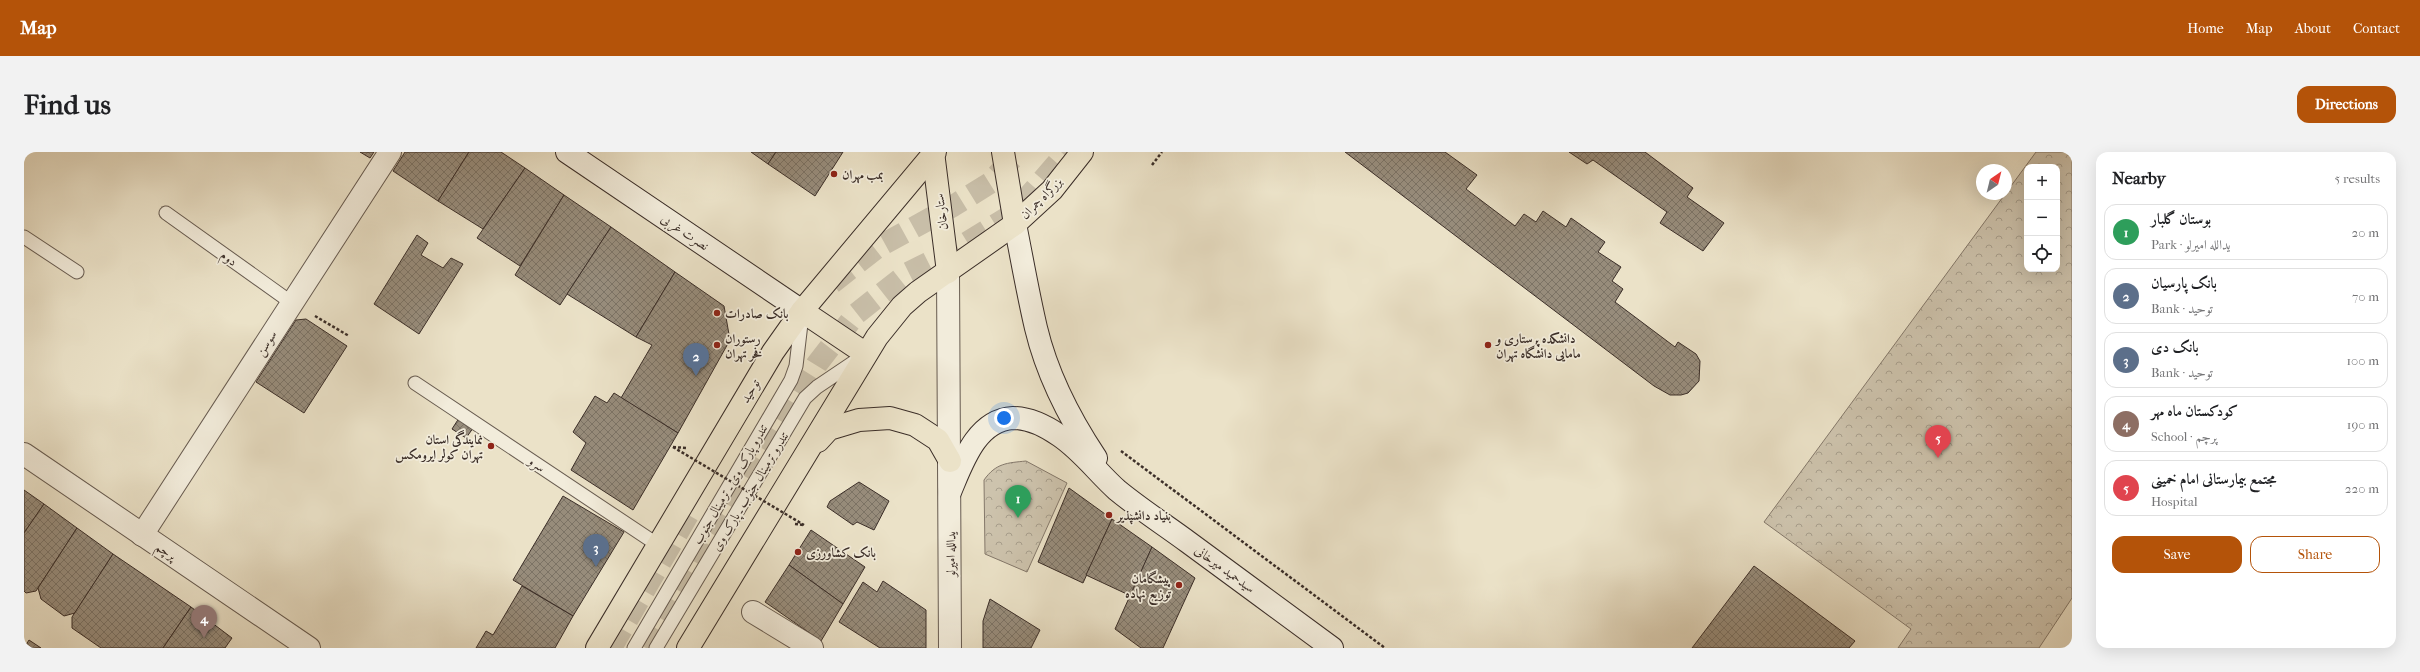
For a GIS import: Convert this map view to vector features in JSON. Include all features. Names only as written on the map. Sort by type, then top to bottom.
[{"type":"main road","points":[[688,648],[866,354],[902,306],[918,292],[1015,224],[1003,152]]},
{"type":"main road","name":"بزرگراه چمران","points":[[1015,224],[1052,190],[1082,152]]},
{"type":"main road","name":"توحید","points":[[597,648],[769,359],[802,311],[933,153]]},
{"type":"main road","name":"ستارخان","points":[[933,153],[948,272]]},
{"type":"main road","points":[[802,311],[866,354]]},
{"type":"main road","points":[[807,452],[829,429],[859,420],[890,418],[915,425],[938,440],[950,461]]},
{"type":"street","name":"سوسن","points":[[142,535],[390,152]]},
{"type":"street","name":"نصرت غربی","points":[[567,152],[802,311]]},
{"type":"street","points":[[1015,224],[1036,329],[1048,367],[1078,430],[1118,490]]},
{"type":"street","name":"یدالله امیرلو","points":[[948,272],[950,648]]},
{"type":"street","points":[[950,492],[964,459],[979,436],[990,426],[1003,420],[1013,418],[1024,419],[1045,427],[1061,437],[1118,490]]},
{"type":"street","name":"پرچم","points":[[24,454],[309,648]]},
{"type":"street","name":"سیدحمید میرخانی","points":[[1118,490],[1325,646]]},
{"type":"street","points":[[753,612],[812,648]]},
{"type":"lane","name":"دوم","points":[[166,213],[292,303]]},
{"type":"lane","points":[[24,237],[77,272]]},
{"type":"lane","name":"تندرو پارک وی ـ ترمینال جنوب","points":[[634,648],[791,380],[796,366],[802,311]]},
{"type":"lane","name":"تندرو ترمینال جنوب ـ پارک وی","points":[[656,648],[806,398],[817,387],[866,354]]},
{"type":"lane","name":"سرو","points":[[415,383],[658,546]]},
{"type":"path","points":[[1152,165],[1162,152]]},
{"type":"path","points":[[292,303],[349,336]]},
{"type":"path","points":[[673,447],[804,525]]},
{"type":"path","points":[[1119,449],[1385,648]]},
{"type":"green space","points":[[2036,152],[2072,152],[2072,598],[2039,648],[1898,648],[1911,629],[1764,522],[2001,200],[2012,200],[2012,185],[2024,168],[2024,272],[2060,272],[2060,164],[2027,164]]},
{"type":"green space","points":[[1026,461],[1067,483],[1027,572],[985,554],[984,480],[988,474],[1002,465]]},
{"type":"building","points":[[360,152],[374,152],[370,158]]},
{"type":"building","points":[[405,152],[469,152],[438,201],[393,171]]},
{"type":"building","points":[[469,152],[501,152],[525,168],[483,229],[438,201]]},
{"type":"building","points":[[751,152],[776,152],[768,164]]},
{"type":"building","points":[[776,152],[843,152],[815,196],[768,164]]},
{"type":"building","points":[[1345,152],[1445,152],[1477,175],[1466,189],[1515,226],[1524,214],[1536,222],[1543,211],[1566,227],[1571,218],[1605,242],[1598,252],[1621,267],[1612,281],[1623,289],[1615,302],[1675,347],[1678,342],[1696,354],[1700,361],[1699,381],[1688,393],[1681,395],[1670,395],[1654,386]]},
{"type":"building","points":[[1569,152],[1645,152],[1693,188],[1687,197],[1724,223],[1703,251],[1660,223],[1667,212],[1593,160],[1587,164]]},
{"type":"building","points":[[525,168],[564,195],[520,266],[477,238]]},
{"type":"building","points":[[564,195],[611,227],[560,305],[515,275]]},
{"type":"building","points":[[611,227],[675,272],[636,337],[567,294]]},
{"type":"building","points":[[417,235],[428,243],[421,255],[443,268],[451,258],[463,264],[419,334],[374,304]]},
{"type":"building","points":[[675,272],[724,306],[730,340],[678,433],[621,398],[652,345],[636,337]]},
{"type":"building","points":[[306,319],[347,346],[304,413],[256,382],[296,320]]},
{"type":"building","points":[[614,393],[678,433],[633,510],[571,470],[586,443],[573,432],[595,396],[607,403]]},
{"type":"building","points":[[461,415],[476,424],[466,438],[452,429]]},
{"type":"building","points":[[859,482],[889,501],[874,530],[857,522],[853,525],[827,507],[830,501]]},
{"type":"building","points":[[1069,488],[1112,519],[1083,583],[1038,562]]},
{"type":"building","points":[[24,490],[44,504],[24,533]]},
{"type":"building","points":[[563,496],[624,532],[573,616],[513,580]]},
{"type":"building","points":[[44,504],[77,528],[36,591],[26,593],[24,591],[24,533]]},
{"type":"building","points":[[1112,519],[1152,547],[1131,596],[1086,575]]},
{"type":"building","points":[[77,528],[113,554],[75,613],[64,616],[41,599],[38,588]]},
{"type":"building","points":[[811,530],[865,567],[843,604],[789,565]]},
{"type":"building","points":[[1152,547],[1195,578],[1163,648],[1141,648],[1115,629]]},
{"type":"building","points":[[113,554],[191,607],[163,648],[101,648],[72,628],[72,617]]},
{"type":"building","points":[[789,565],[843,604],[821,641],[765,602]]},
{"type":"building","points":[[1754,566],[1855,641],[1849,648],[1692,648]]},
{"type":"building","points":[[883,581],[926,610],[926,648],[880,648],[839,622],[863,582],[877,592]]},
{"type":"building","points":[[522,586],[573,616],[555,648],[476,648],[486,631],[493,635]]},
{"type":"building","points":[[990,599],[1040,630],[1031,648],[983,648],[983,621]]},
{"type":"building","points":[[191,607],[232,638],[225,648],[163,648]]},
{"type":"building","points":[[29,640],[41,648],[24,648]]},
{"type":"tunnel","points":[[832,283],[878,247],[953,206],[990,183],[1018,152]]},
{"type":"tunnel","points":[[646,648],[741,487],[817,364],[856,314],[908,273],[960,247],[1013,214],[1067,152]]},
{"type":"tunnel","points":[[611,648],[689,513]]},
{"type":"place","name":"بمب مهران","points":[[834,174]]},
{"type":"place","name":"بانک صادرات","points":[[717,313]]},
{"type":"place","name":"رستوران فخر تهران","points":[[717,345]]},
{"type":"place","name":"دانشکده پرستاری و مامایی دانشگاه تهران","points":[[1488,345]]},
{"type":"place","name":"بانک پارسیان","points":[[696,376]]},
{"type":"place","name":"نمایندگی استان تهران کولر ایرومکس","points":[[491,446]]},
{"type":"place","name":"مجتمع بیمارستانی امام خمینی","points":[[1938,458]]},
{"type":"place","name":"بنیاد دانشپذیر","points":[[1109,515]]},
{"type":"place","name":"بوستان گلبار","points":[[1018,518]]},
{"type":"place","name":"بانک کشاورزی","points":[[798,552]]},
{"type":"place","name":"بانک دی","points":[[596,567]]},
{"type":"place","name":"پیشگامان توزیع نهاده","points":[[1179,585]]},
{"type":"place","name":"کودکستان ماه مهر","points":[[204,638]]}]
